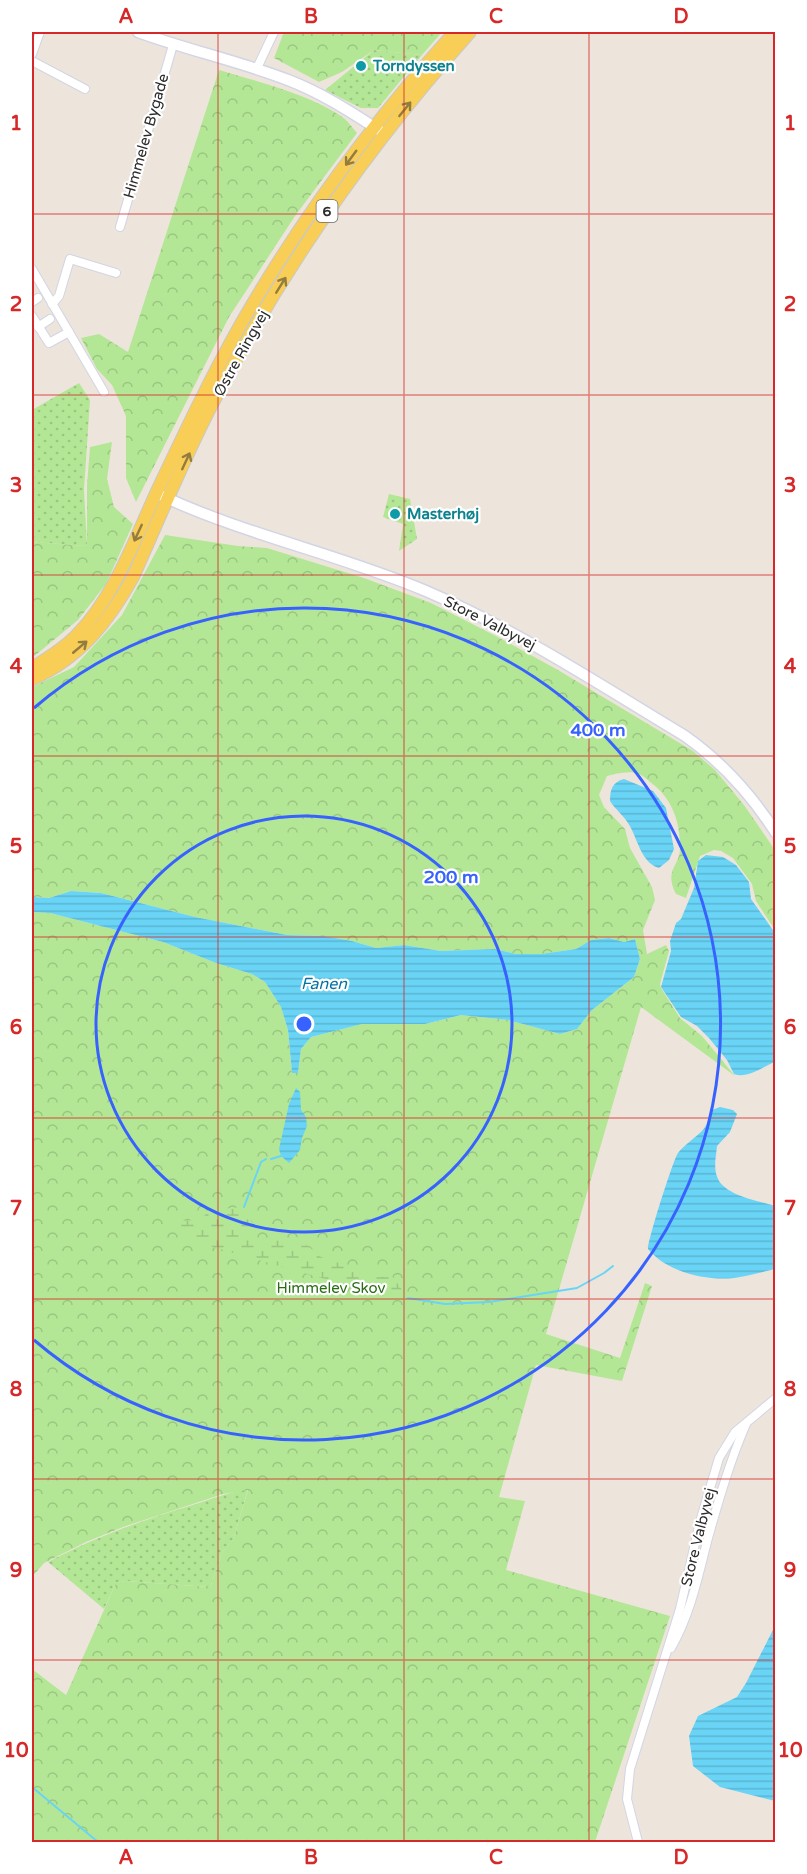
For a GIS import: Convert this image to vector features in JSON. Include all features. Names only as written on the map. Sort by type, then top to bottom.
[{"type":"main road","name":"Østre Ringvej","points":[[32,679],[64,661],[104,624],[133,577],[198,404],[241,324],[277,264],[455,32]]},
{"type":"main road","name":"Østre Ringvej","points":[[379,130],[470,32]]},
{"type":"main road","name":"Østre Ringvej","points":[[32,668],[53,656],[75,637],[97,612],[162,496]]},
{"type":"street","points":[[32,54],[40,32]]},
{"type":"street","points":[[138,32],[173,45],[257,68],[318,93],[379,130]]},
{"type":"street","points":[[257,68],[274,32]]},
{"type":"street","name":"Himmelev Bygade","points":[[120,227],[173,45]]},
{"type":"street","points":[[32,62],[85,89]]},
{"type":"street","points":[[52,304],[59,296],[70,259],[116,273]]},
{"type":"street","points":[[32,269],[104,392]]},
{"type":"street","points":[[32,316],[49,344],[69,332]]},
{"type":"street","points":[[38,327],[50,320]]},
{"type":"street","name":"Store Valbyvej","points":[[162,496],[203,514],[425,590],[534,645],[708,752],[744,789],[776,833]]},
{"type":"street","name":"Store Valbyvej","points":[[638,1842],[629,1813],[627,1785],[630,1769],[680,1610],[700,1522],[719,1458],[735,1432],[776,1398]]},
{"type":"street","name":"Store Valbyvej","points":[[664,1660],[683,1627],[691,1604],[721,1491],[746,1422]]},
{"type":"green space","points":[[284,32],[442,32],[422,55],[374,50],[342,72],[319,82],[274,58]]},
{"type":"green space","points":[[374,50],[422,55],[378,108],[361,108],[325,90]]},
{"type":"green space","points":[[219,70],[314,101],[341,116],[357,133],[295,216],[229,317],[136,502],[126,478],[126,416],[112,385],[97,369],[81,338],[99,334],[128,352]]},
{"type":"green space","points":[[79,383],[90,400],[84,490],[87,546],[32,542],[32,410]]},
{"type":"green space","points":[[112,442],[107,479],[114,507],[133,524],[106,584],[78,620],[32,658],[32,542],[87,546],[87,485],[90,447]]},
{"type":"green space","points":[[389,494],[410,499],[417,539],[399,551],[403,524],[383,517]]},
{"type":"green space","name":"Himmelev Skov","points":[[165,535],[267,548],[364,578],[431,603],[496,636],[558,670],[693,751],[715,770],[744,805],[775,850],[775,930],[756,901],[752,884],[733,858],[721,851],[714,850],[700,856],[686,898],[676,894],[671,878],[680,853],[680,836],[676,818],[664,795],[644,777],[631,772],[607,776],[599,795],[604,807],[625,829],[630,848],[652,887],[655,900],[643,930],[647,954],[666,945],[669,951],[660,984],[661,988],[680,1018],[702,1036],[735,1076],[641,1007],[546,1334],[620,1358],[645,1283],[652,1286],[622,1381],[536,1365],[499,1497],[525,1501],[506,1570],[670,1616],[595,1842],[32,1842],[32,1669],[66,1695],[116,1583],[125,1581],[210,1587],[223,1551],[233,1540],[248,1490],[223,1494],[123,1527],[44,1563],[32,1577],[32,912],[50,913],[163,942],[216,963],[252,974],[265,982],[281,1007],[288,1030],[292,1073],[298,1073],[301,1049],[311,1037],[362,1024],[425,1024],[461,1015],[508,1020],[560,1034],[577,1029],[592,1010],[634,977],[640,959],[635,939],[624,942],[609,938],[591,940],[576,949],[541,954],[516,954],[495,949],[441,951],[404,945],[376,948],[324,936],[287,935],[195,917],[101,893],[71,891],[49,898],[32,897],[32,687],[74,667],[122,615]]},
{"type":"green space","points":[[244,1207],[253,1224],[253,1245],[297,1237],[321,1257],[381,1277],[392,1276],[408,1298],[402,1301],[185,1239],[174,1231],[176,1221],[201,1220],[209,1210]]},
{"type":"green space","points":[[248,1489],[233,1540],[223,1551],[210,1587],[125,1581],[116,1583],[104,1609],[48,1562],[103,1536],[141,1522]]},
{"type":"water","points":[[624,779],[653,791],[666,808],[674,849],[669,860],[659,868],[643,855],[628,823],[610,801],[612,787]]},
{"type":"water","points":[[706,855],[723,857],[736,865],[749,882],[751,899],[775,933],[775,1062],[744,1075],[734,1074],[727,1060],[709,1038],[697,1026],[681,1017],[661,987],[676,923],[681,919],[694,888],[698,861]]},
{"type":"water","name":"Fanen","points":[[71,891],[101,893],[195,917],[287,935],[324,936],[376,948],[404,945],[441,951],[495,949],[516,954],[541,954],[576,949],[591,940],[609,938],[624,942],[635,939],[640,959],[634,977],[592,1010],[577,1029],[560,1034],[508,1020],[461,1015],[425,1024],[362,1024],[311,1037],[301,1049],[298,1073],[292,1073],[288,1030],[281,1007],[265,982],[252,974],[216,963],[163,942],[50,913],[32,912],[32,897],[49,898]]},
{"type":"water","points":[[296,1088],[300,1092],[301,1110],[306,1117],[307,1126],[300,1150],[289,1163],[281,1156],[279,1149],[289,1104]]},
{"type":"water","points":[[720,1107],[733,1110],[737,1114],[730,1132],[717,1146],[715,1167],[718,1179],[728,1190],[736,1194],[775,1206],[775,1269],[723,1279],[699,1276],[676,1269],[665,1264],[648,1249],[661,1201],[678,1153],[704,1129],[712,1110]]},
{"type":"water","points":[[775,1626],[776,1801],[720,1787],[693,1766],[689,1736],[698,1716],[737,1697]]},
{"type":"waterway","points":[[271,1159],[281,1156]]},
{"type":"waterway","points":[[244,1207],[261,1162],[266,1159]]},
{"type":"waterway","points":[[408,1298],[445,1304],[489,1302],[577,1288],[613,1266]]},
{"type":"waterway","points":[[32,1787],[98,1842]]},
{"type":"place","name":"Torndyssen","points":[[361,66]]},
{"type":"place","name":"Masterhøj","points":[[395,514]]}]
